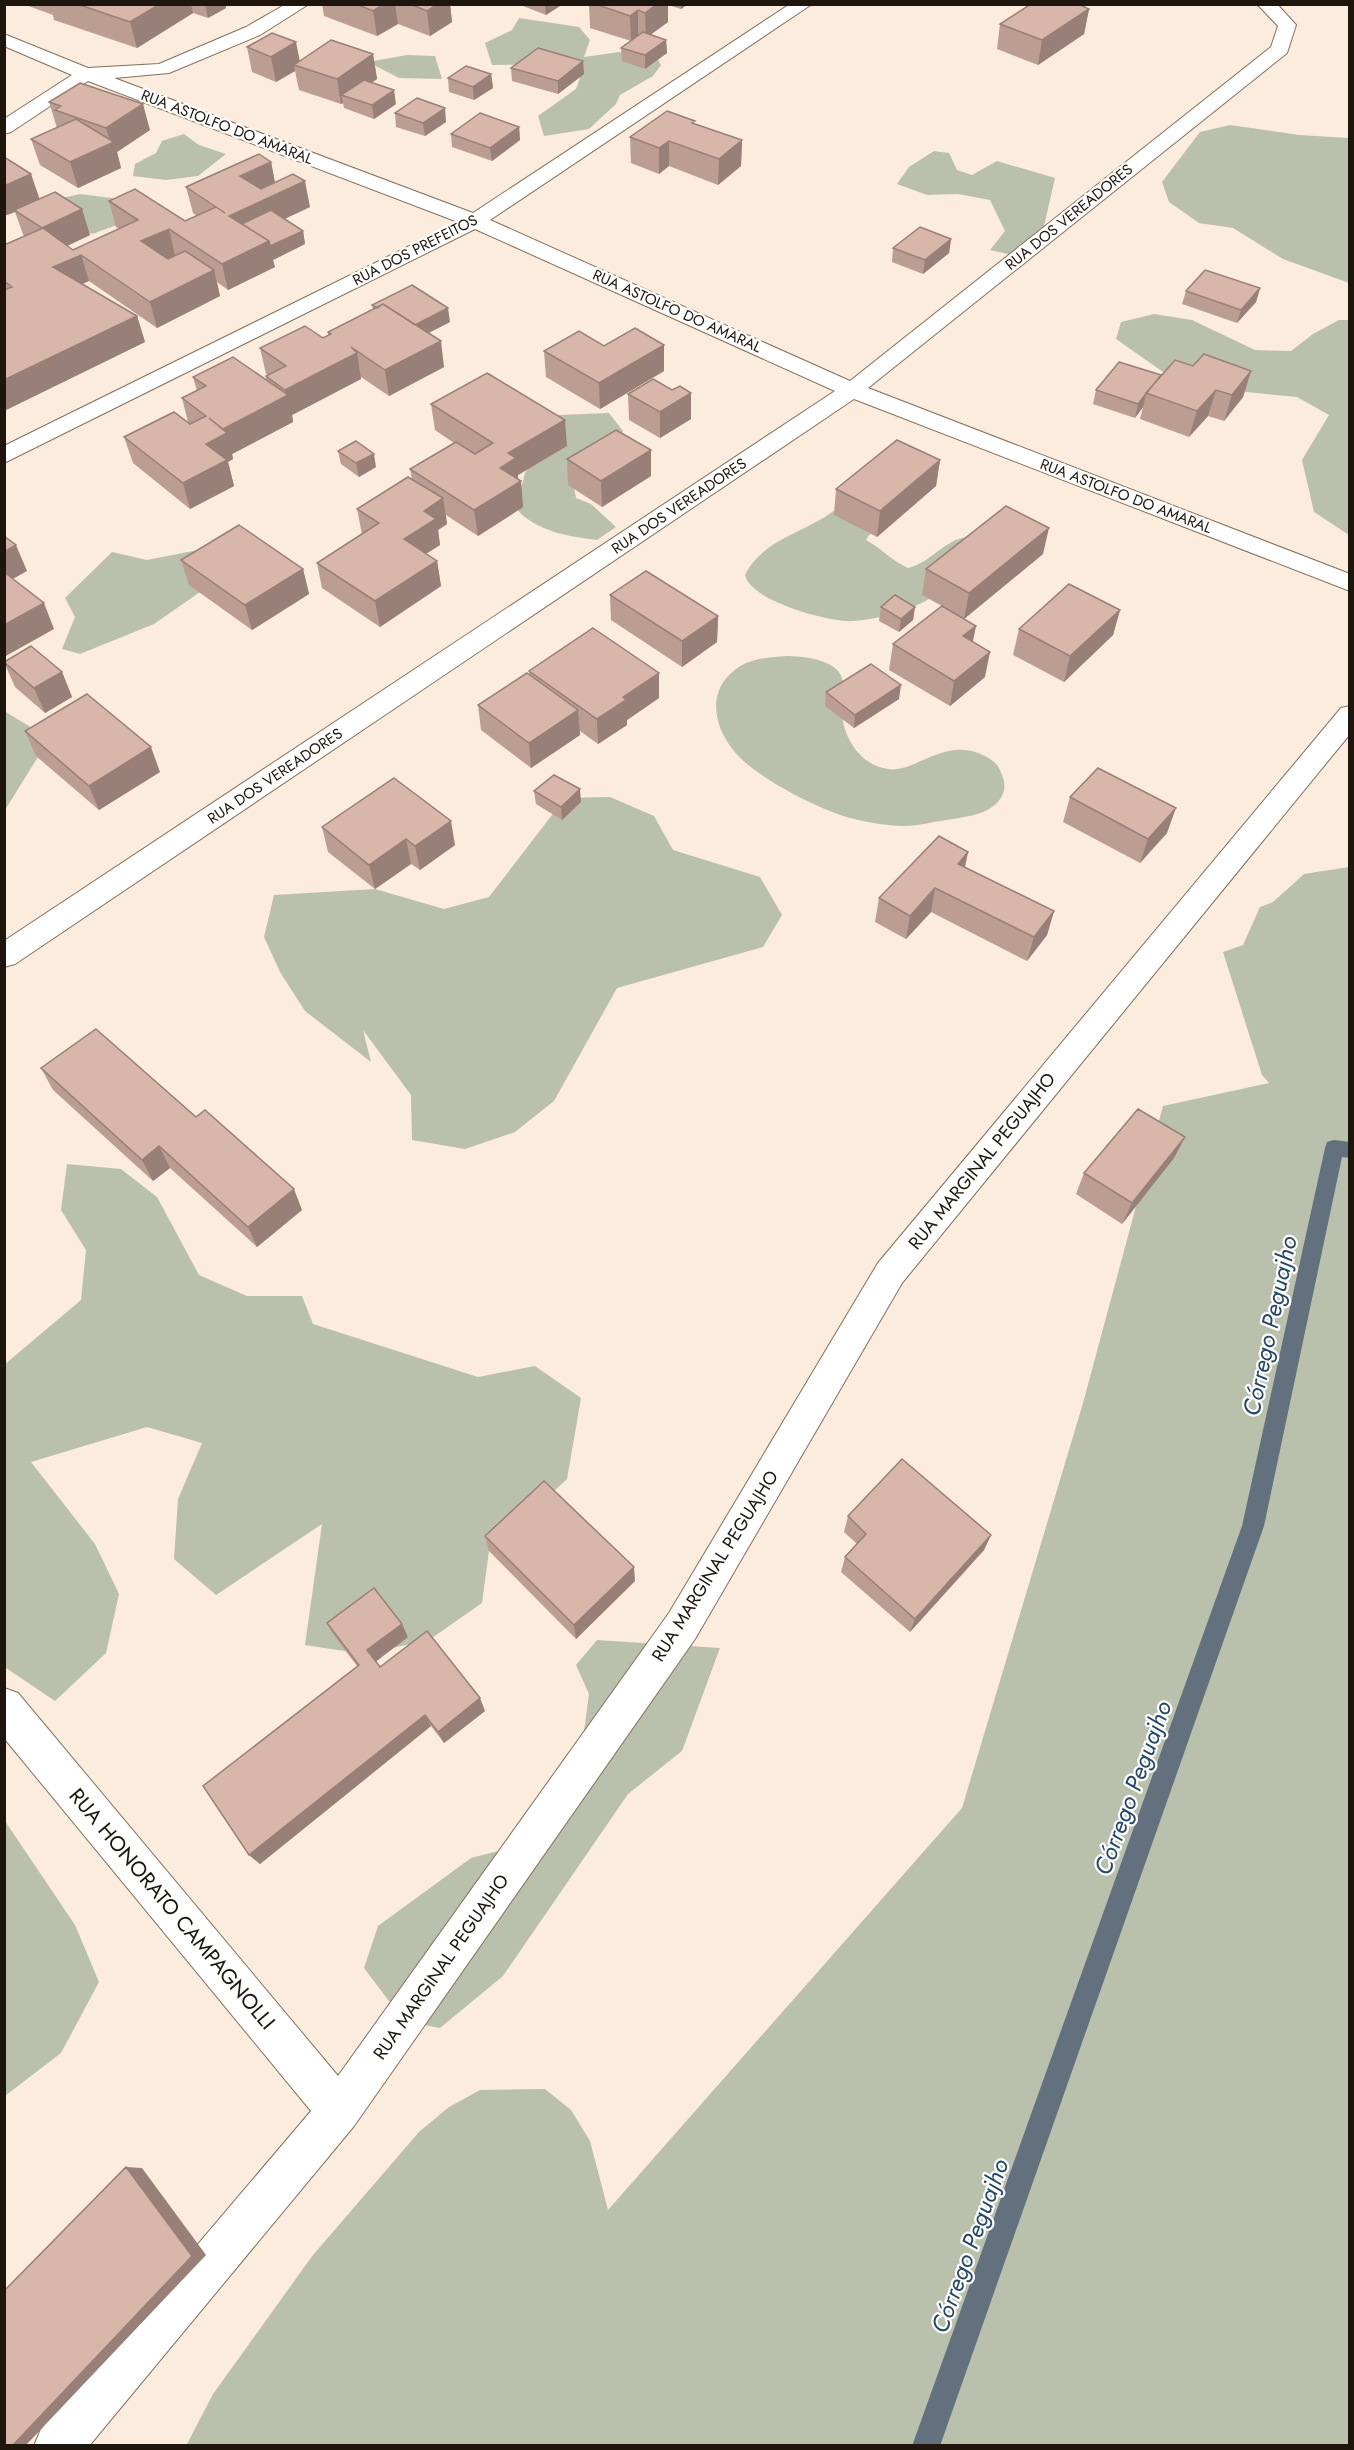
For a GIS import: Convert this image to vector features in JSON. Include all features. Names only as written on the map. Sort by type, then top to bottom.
[{"type":"street","points":[[4,128],[86,74],[162,69],[253,31],[300,4]]},
{"type":"street","name":"RUA DOS PREFEITOS","points":[[4,456],[475,221],[802,4]]},
{"type":"street","name":"RUA DOS VEREADORES","points":[[4,956],[852,390],[1280,49],[1287,25],[1266,4]]},
{"type":"street","name":"RUA ASTOLFO DO AMARAL","points":[[4,39],[86,74],[475,221],[852,390],[1350,583]]},
{"type":"street","name":"RUA MARGINAL PEGUAJHO","points":[[58,2445],[339,2111],[682,1626],[890,1273],[1350,715]]},
{"type":"street","name":"RUA HONORATO CAMPAGNOLLI","points":[[4,1707],[339,2111]]},
{"type":"green space","points":[[519,18],[579,27],[590,40],[584,57],[619,52],[657,58],[661,65],[653,76],[620,95],[616,104],[589,129],[544,136],[538,116],[576,89],[580,78],[549,64],[492,65],[485,43],[512,30]]},
{"type":"green space","points":[[407,55],[435,56],[442,79],[399,78],[368,62]]},
{"type":"green space","points":[[1230,125],[1299,135],[1349,138],[1349,283],[1283,259],[1233,228],[1199,223],[1169,202],[1162,182],[1200,132]]},
{"type":"green space","points":[[184,134],[199,145],[226,154],[198,176],[166,180],[133,176],[135,164],[156,153],[162,141]]},
{"type":"green space","points":[[934,151],[949,153],[957,170],[972,175],[997,161],[1055,178],[1042,235],[1013,255],[990,250],[1005,231],[990,200],[958,194],[927,195],[897,184],[909,167]]},
{"type":"green space","points":[[80,194],[127,200],[117,225],[92,234],[69,220],[54,200]]},
{"type":"green space","points":[[1154,314],[1192,320],[1255,350],[1291,351],[1313,334],[1339,320],[1349,320],[1349,535],[1314,512],[1302,460],[1329,415],[1297,397],[1183,386],[1116,339],[1121,322]]},
{"type":"green space","points":[[609,413],[623,431],[615,447],[573,482],[576,498],[591,504],[616,527],[597,540],[554,532],[525,517],[516,509],[525,473],[539,449],[540,428],[559,415]]},
{"type":"green space","points":[[840,506],[877,531],[869,535],[866,540],[908,568],[924,561],[960,538],[969,537],[933,596],[903,611],[883,616],[854,621],[828,618],[776,602],[750,585],[745,575],[753,562],[764,552],[775,543],[828,515]]},
{"type":"green space","points":[[213,547],[239,565],[154,624],[80,654],[62,649],[75,617],[65,598],[112,552],[147,560]]},
{"type":"green space","points":[[786,656],[818,660],[839,672],[843,682],[842,714],[846,732],[854,748],[874,765],[894,769],[951,751],[964,750],[978,753],[993,761],[1003,777],[1004,790],[997,803],[984,812],[968,816],[915,825],[890,825],[850,818],[824,809],[795,795],[756,771],[735,752],[726,739],[719,725],[716,711],[717,697],[722,684],[731,673],[746,663]]},
{"type":"green space","points":[[4,711],[57,743],[46,744],[5,810]]},
{"type":"green space","points":[[610,797],[654,816],[673,850],[760,877],[782,915],[763,947],[617,988],[554,1101],[515,1132],[465,1149],[412,1140],[411,1095],[363,1030],[371,1062],[305,1011],[280,972],[264,937],[274,895],[375,889],[444,909],[489,897],[565,798]]},
{"type":"green space","points":[[1349,867],[1349,2445],[186,2446],[213,2394],[313,2255],[419,2132],[449,2107],[480,2090],[545,2089],[571,2110],[590,2141],[608,2210],[962,1808],[1083,1403],[1163,1106],[1269,1083],[1262,1075],[1223,952],[1243,945],[1260,907],[1273,902],[1304,874]]},
{"type":"green space","points":[[67,1164],[121,1169],[157,1197],[199,1275],[247,1296],[302,1296],[313,1324],[478,1377],[535,1366],[581,1398],[567,1479],[489,1551],[482,1603],[429,1640],[364,1654],[305,1645],[322,1524],[216,1595],[174,1559],[178,1499],[202,1443],[147,1427],[31,1462],[95,1544],[119,1594],[106,1653],[55,1701],[6,1668],[4,1365],[81,1300],[86,1250],[61,1210]]},
{"type":"green space","points":[[597,1640],[720,1648],[682,1751],[628,1794],[503,1976],[440,2028],[404,2021],[364,1968],[378,1926],[471,1858],[546,1839],[578,1776],[589,1694],[576,1665]]},
{"type":"green space","points":[[5,1821],[75,1925],[99,1982],[61,2053],[5,2096]]},
{"type":"building","points":[[77,4],[160,4],[130,22]]},
{"type":"building","points":[[356,4],[384,4],[373,11]]},
{"type":"building","points":[[410,4],[437,4],[427,11]]},
{"type":"building","points":[[595,4],[657,4],[645,13],[638,10],[630,16]]},
{"type":"building","points":[[1031,4],[1078,4],[1089,9],[1042,40],[1000,24]]},
{"type":"building","points":[[643,32],[666,40],[645,55],[621,48]]},
{"type":"building","points":[[272,33],[296,42],[271,57],[247,47]]},
{"type":"building","points":[[331,40],[373,54],[337,79],[294,65]]},
{"type":"building","points":[[538,48],[583,61],[558,81],[511,68]]},
{"type":"building","points":[[466,66],[491,74],[473,87],[448,78]]},
{"type":"building","points":[[364,80],[394,90],[372,105],[341,95]]},
{"type":"building","points":[[80,83],[143,104],[106,128],[55,110],[61,106],[49,102]]},
{"type":"building","points":[[417,98],[445,108],[423,123],[395,113]]},
{"type":"building","points":[[667,111],[695,121],[692,123],[742,140],[719,159],[669,141],[659,148],[630,137]]},
{"type":"building","points":[[480,113],[519,127],[490,148],[451,134]]},
{"type":"building","points":[[76,119],[114,142],[70,162],[31,139]]},
{"type":"building","points":[[259,154],[271,162],[240,176],[261,189],[293,174],[305,181],[229,216],[269,241],[222,264],[169,229],[141,241],[168,259],[185,251],[214,270],[150,302],[81,255],[53,267],[137,316],[4,380],[4,290],[12,287],[4,281],[4,245],[43,228],[73,250],[138,220],[109,201],[135,189],[185,221],[216,207],[186,187]]},
{"type":"building","points":[[4,157],[31,174],[4,186]]},
{"type":"building","points":[[55,192],[82,209],[42,228],[14,210]]},
{"type":"building","points":[[271,210],[303,231],[270,246],[269,241],[242,224]]},
{"type":"building","points":[[920,227],[951,239],[925,260],[893,248]]},
{"type":"building","points":[[1205,270],[1260,288],[1241,310],[1186,291]]},
{"type":"building","points":[[412,285],[448,308],[415,325],[383,304],[377,308],[372,305]]},
{"type":"building","points":[[383,304],[441,341],[385,370],[351,347],[357,353],[285,390],[266,376],[286,366],[260,348],[305,326],[323,338],[331,334],[328,332]]},
{"type":"building","points":[[635,328],[664,345],[599,383],[544,351],[579,331],[604,346]]},
{"type":"building","points":[[1204,354],[1251,371],[1232,395],[1216,390],[1197,411],[1146,393],[1175,360],[1193,366]]},
{"type":"building","points":[[233,357],[288,395],[223,429],[209,418],[227,433],[206,444],[227,460],[183,483],[124,437],[174,412],[190,424],[206,416],[182,398],[206,386],[193,377]]},
{"type":"building","points":[[1119,362],[1161,375],[1138,404],[1096,390]]},
{"type":"building","points":[[487,373],[565,420],[508,453],[516,458],[500,468],[521,481],[474,510],[410,469],[456,442],[475,454],[493,443],[431,404]]},
{"type":"building","points":[[653,379],[672,390],[680,386],[691,393],[660,412],[628,394]]},
{"type":"building","points":[[616,430],[651,450],[601,481],[567,459]]},
{"type":"building","points":[[897,440],[940,460],[880,511],[836,489]]},
{"type":"building","points":[[356,441],[374,454],[356,463],[338,451]]},
{"type":"building","points":[[408,477],[443,498],[424,511],[436,519],[404,539],[437,561],[375,601],[317,563],[379,523],[357,509]]},
{"type":"building","points":[[1006,506],[1049,528],[969,593],[926,569]]},
{"type":"building","points":[[239,525],[303,569],[245,605],[181,560]]},
{"type":"building","points":[[4,536],[16,545],[4,552]]},
{"type":"building","points":[[646,571],[718,616],[682,641],[610,595]]},
{"type":"building","points":[[4,572],[44,603],[4,625]]},
{"type":"building","points":[[1069,584],[1120,610],[1070,656],[1019,629]]},
{"type":"building","points":[[895,595],[915,607],[901,619],[881,607]]},
{"type":"building","points":[[942,606],[976,626],[963,636],[990,652],[954,681],[893,644]]},
{"type":"building","points":[[593,628],[659,673],[623,697],[626,700],[597,719],[529,671]]},
{"type":"building","points":[[31,646],[62,672],[34,688],[4,662]]},
{"type":"building","points":[[871,664],[901,685],[855,715],[826,692]]},
{"type":"building","points":[[527,673],[578,710],[529,743],[478,705]]},
{"type":"building","points":[[87,694],[151,747],[89,786],[25,731]]},
{"type":"building","points":[[1098,768],[1176,808],[1148,839],[1070,797]]},
{"type":"building","points":[[554,775],[580,789],[561,807],[534,791]]},
{"type":"building","points":[[394,778],[451,821],[415,846],[406,839],[369,865],[322,827]]},
{"type":"building","points":[[939,836],[968,852],[958,864],[1054,911],[1034,937],[935,888],[910,916],[879,898]]},
{"type":"building","points":[[96,1029],[196,1117],[205,1110],[294,1189],[248,1227],[159,1146],[142,1160],[41,1068]]},
{"type":"building","points":[[1138,1109],[1185,1137],[1132,1203],[1084,1173]]},
{"type":"building","points":[[902,1459],[991,1535],[915,1619],[845,1557],[866,1534],[848,1516]]},
{"type":"building","points":[[544,1481],[634,1567],[574,1625],[485,1536]]},
{"type":"building","points":[[374,1588],[402,1624],[367,1650],[380,1667],[427,1631],[480,1698],[438,1732],[425,1715],[249,1855],[203,1786],[359,1665],[327,1623]]},
{"type":"building","points":[[126,2167],[192,2256],[13,2445],[4,2445],[4,2291]]},
{"type":"waterway","name":"Córrego Peguajho","points":[[926,2446],[1253,1526],[1334,1148],[1350,1150]]}]
